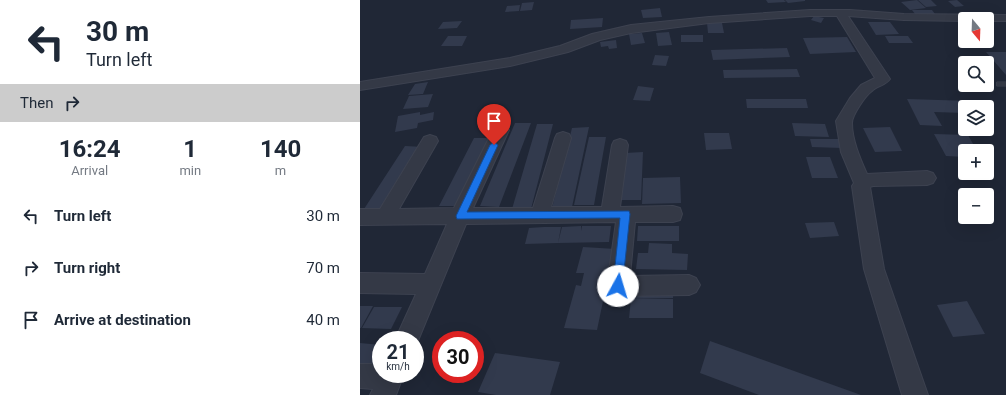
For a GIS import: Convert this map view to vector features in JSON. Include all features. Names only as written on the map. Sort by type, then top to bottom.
[{"type":"street","points":[[360,86],[510,62],[564,49],[596,37],[631,29],[709,20],[835,10],[904,17],[1006,18]]},
{"type":"street","points":[[835,10],[883,79],[866,88],[855,101],[844,121],[849,152],[862,184],[861,186],[874,269],[915,395]]},
{"type":"street","points":[[411,331],[460,216],[501,130]]},
{"type":"street","points":[[540,215],[563,138]]},
{"type":"street","points":[[385,217],[430,141]]},
{"type":"street","points":[[620,145],[618,286],[689,285]]},
{"type":"street","points":[[862,184],[873,179],[927,178]]},
{"type":"street","points":[[360,217],[673,214]]},
{"type":"street","points":[[360,284],[431,284]]},
{"type":"street","points":[[360,376],[372,378]]},
{"type":"building","points":[[766,0],[784,0],[786,2],[768,3]]},
{"type":"building","points":[[785,0],[805,0],[805,1],[788,3]]},
{"type":"building","points":[[917,0],[926,8],[910,10],[901,2]]},
{"type":"building","points":[[918,0],[931,0],[937,6],[926,7]]},
{"type":"building","points":[[957,0],[964,6],[955,7],[948,1]]},
{"type":"building","points":[[534,2],[532,10],[520,11],[522,3]]},
{"type":"building","points":[[520,5],[519,11],[505,12],[507,6]]},
{"type":"building","points":[[660,8],[662,17],[643,18],[641,10]]},
{"type":"building","points":[[912,10],[932,10],[935,14],[915,14]]},
{"type":"building","points":[[814,16],[824,18],[821,23],[811,20]]},
{"type":"building","points":[[603,18],[602,27],[570,29],[571,20]]},
{"type":"building","points":[[462,21],[457,28],[438,29],[443,22]]},
{"type":"building","points":[[868,22],[890,22],[899,34],[876,35]]},
{"type":"building","points":[[707,23],[722,23],[724,33],[708,33]]},
{"type":"building","points":[[669,32],[672,45],[658,46],[656,33]]},
{"type":"building","points":[[642,33],[645,43],[631,45],[629,34]]},
{"type":"building","points":[[681,35],[703,35],[703,42],[681,42]]},
{"type":"building","points":[[448,36],[467,36],[462,46],[441,46]]},
{"type":"building","points":[[885,36],[908,36],[913,43],[889,43]]},
{"type":"building","points":[[847,37],[856,52],[810,54],[803,38]]},
{"type":"building","points":[[616,40],[617,48],[609,49],[608,46],[601,47],[600,42]]},
{"type":"building","points":[[787,48],[790,57],[713,60],[711,50]]},
{"type":"building","points":[[986,52],[1006,52],[1006,75],[994,61],[994,56],[989,56]]},
{"type":"building","points":[[655,55],[669,56],[666,66],[652,65]]},
{"type":"building","points":[[797,69],[800,77],[724,78],[723,70]]},
{"type":"building","points":[[428,82],[423,94],[408,95],[415,84]]},
{"type":"building","points":[[638,86],[654,88],[650,101],[633,100]]},
{"type":"building","points":[[433,94],[428,107],[403,109],[409,96]]},
{"type":"building","points":[[746,99],[806,99],[808,108],[747,108]]},
{"type":"building","points":[[907,99],[958,101],[958,113],[934,112],[942,126],[920,125]]},
{"type":"building","points":[[420,112],[420,115],[434,112],[433,120],[418,123],[417,128],[395,132],[398,116]]},
{"type":"building","points":[[515,123],[531,123],[499,207],[480,206]]},
{"type":"building","points":[[792,123],[825,124],[829,137],[795,136]]},
{"type":"building","points":[[537,124],[553,124],[531,209],[512,209]]},
{"type":"building","points":[[589,127],[572,207],[552,208],[572,128]]},
{"type":"building","points":[[890,127],[902,151],[875,152],[863,128]]},
{"type":"building","points":[[704,133],[729,133],[732,149],[706,150]]},
{"type":"building","points":[[934,134],[969,136],[973,144],[958,144],[958,157],[946,156]]},
{"type":"building","points":[[589,137],[606,137],[594,205],[574,205]]},
{"type":"building","points":[[474,138],[489,138],[455,206],[439,206]]},
{"type":"building","points":[[810,139],[839,139],[842,148],[812,147]]},
{"type":"building","points":[[405,146],[424,147],[386,209],[364,209]]},
{"type":"building","points":[[643,152],[641,200],[621,200],[625,153]]},
{"type":"building","points":[[806,157],[830,157],[838,178],[812,178]]},
{"type":"building","points":[[680,177],[681,203],[642,204],[643,178]]},
{"type":"building","points":[[834,222],[839,236],[810,238],[805,223]]},
{"type":"building","points":[[581,226],[581,231],[582,226],[611,226],[609,242],[558,243],[562,227]]},
{"type":"building","points":[[638,226],[679,226],[679,241],[637,241]]},
{"type":"building","points":[[561,227],[558,243],[525,244],[529,228]]},
{"type":"building","points":[[649,243],[672,244],[672,253],[688,254],[687,270],[636,269],[638,253],[648,253]]},
{"type":"building","points":[[583,247],[616,249],[610,275],[603,274],[600,286],[606,287],[597,330],[564,328],[576,285],[581,286],[584,273],[576,273]]},
{"type":"building","points":[[631,287],[674,287],[673,298],[629,299]]},
{"type":"building","points":[[631,299],[673,299],[673,318],[629,318]]},
{"type":"building","points":[[967,301],[985,334],[953,337],[937,305]]},
{"type":"building","points":[[360,306],[373,306],[361,328],[360,328]]},
{"type":"building","points":[[374,307],[402,307],[391,329],[362,328]]},
{"type":"building","points":[[710,341],[861,395],[759,395],[700,373]]},
{"type":"building","points":[[360,343],[372,344],[372,367],[360,366]]},
{"type":"building","points":[[495,353],[560,362],[550,395],[496,395],[478,392],[482,383],[484,383],[484,378]]},
{"type":"route","points":[[494,145],[460,216],[626,214],[618,286]]}]
